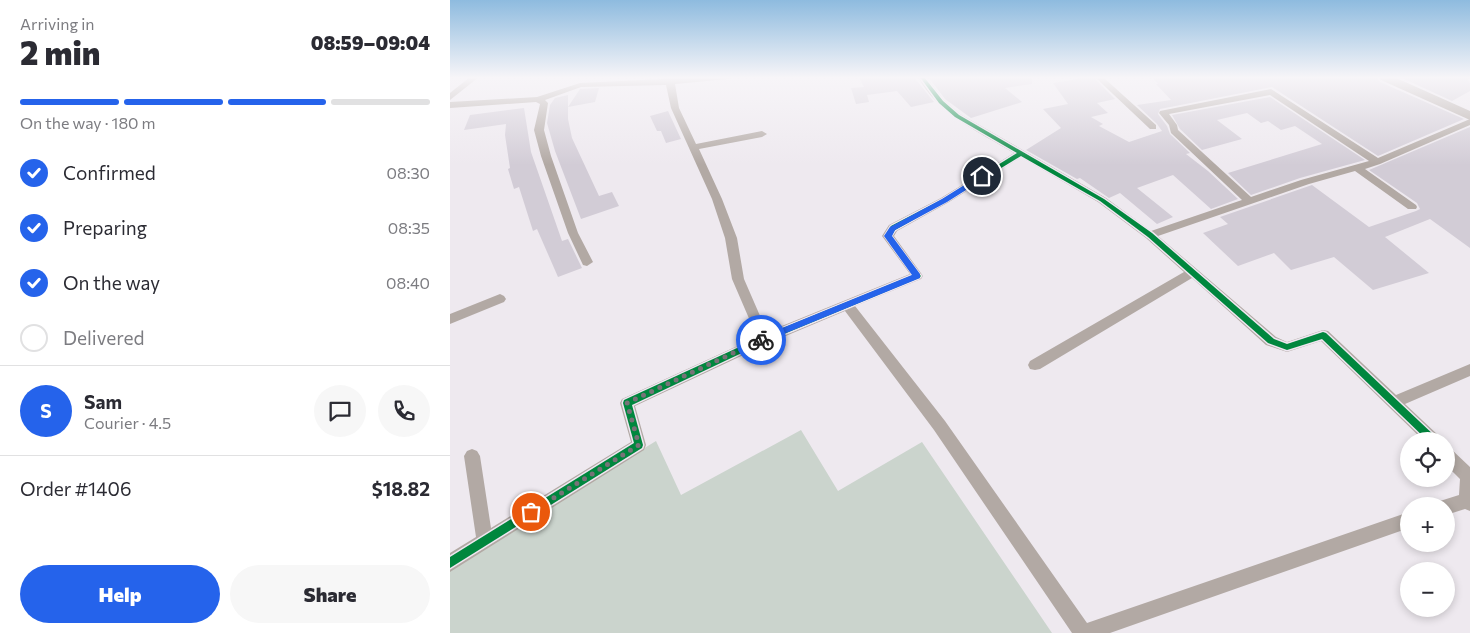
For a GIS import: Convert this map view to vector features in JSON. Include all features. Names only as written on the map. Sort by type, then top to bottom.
[{"type":"main road","points":[[1449,107],[1470,116]]},
{"type":"street","points":[[543,107],[540,130],[546,156],[573,233],[587,262]]},
{"type":"street","points":[[675,107],[720,207],[731,238],[738,279],[764,339]]},
{"type":"street","points":[[947,107],[957,116],[1102,200],[1150,235],[1271,341],[1287,347],[1323,335],[1425,432]]},
{"type":"street","points":[[1130,107],[1153,128]]},
{"type":"street","points":[[1196,107],[1163,113],[1173,125],[1174,132],[1249,201]]},
{"type":"street","points":[[1293,107],[1377,162]]},
{"type":"street","points":[[1150,235],[1249,201],[1377,162],[1470,122]]},
{"type":"street","points":[[694,147],[762,134]]},
{"type":"street","points":[[450,563],[639,445],[627,403],[764,339],[917,276],[888,236],[893,228],[945,200],[1020,154]]},
{"type":"street","points":[[1356,167],[1412,207]]},
{"type":"street","points":[[1035,366],[1193,272]]},
{"type":"street","points":[[450,319],[500,299]]},
{"type":"street","points":[[847,305],[930,412],[1084,633],[1400,523]]},
{"type":"street","points":[[1394,402],[1470,370]]},
{"type":"street","points":[[472,456],[485,541]]},
{"type":"street","points":[[1455,463],[1468,476],[1468,502],[1455,505]]},
{"type":"shaded area","points":[[801,430],[838,491],[922,442],[1052,633],[450,633],[450,567],[656,441],[681,495]]},
{"type":"building","points":[[550,107],[568,107],[568,119],[572,138],[599,196],[612,192],[619,206],[581,219],[555,151],[547,123]]},
{"type":"building","points":[[955,107],[1008,107],[971,118]]},
{"type":"building","points":[[1055,107],[1101,107],[1108,113],[1091,117],[1103,124],[1099,126],[1129,142],[1162,131],[1139,107],[1173,107],[1160,109],[1158,114],[1167,126],[1170,134],[1190,153],[1186,154],[1208,171],[1238,199],[1211,209],[1173,175],[1137,188],[1173,217],[1157,224],[1120,193],[1109,198],[1080,178],[1077,179],[1026,150],[1061,128],[1043,109]]},
{"type":"building","points":[[1218,107],[1284,107],[1365,160],[1300,178],[1251,195],[1228,173],[1322,144],[1295,126],[1281,130],[1268,121],[1261,123],[1247,113],[1217,120],[1242,139],[1202,150],[1180,129],[1172,115]]},
{"type":"building","points":[[1302,107],[1436,107],[1464,119],[1378,156]]},
{"type":"building","points":[[524,108],[531,152],[562,241],[568,239],[582,268],[558,277],[537,229],[533,231],[519,187],[514,189],[508,169],[510,168],[505,135],[506,124],[464,130],[470,115]]},
{"type":"building","points":[[668,111],[681,139],[666,143],[661,131],[657,131],[650,116]]},
{"type":"building","points":[[1470,127],[1470,248],[1430,219],[1385,237],[1429,273],[1373,290],[1334,257],[1291,270],[1274,253],[1238,266],[1203,233],[1228,224],[1220,217],[1312,185],[1369,227],[1416,211],[1420,209],[1417,203],[1369,170]]},
{"type":"cycle path","points":[[946,107],[957,116],[1102,200],[1150,235],[1271,341],[1287,347],[1323,335],[1425,432]]},
{"type":"cycle path","points":[[450,563],[639,445],[627,403],[764,339],[917,276],[888,236],[893,228],[945,200],[1020,154]]},
{"type":"way so far","points":[[531,512],[639,445],[627,403],[761,340]]},
{"type":"route","points":[[761,340],[917,276],[888,236],[893,228],[945,200],[982,176]]}]
